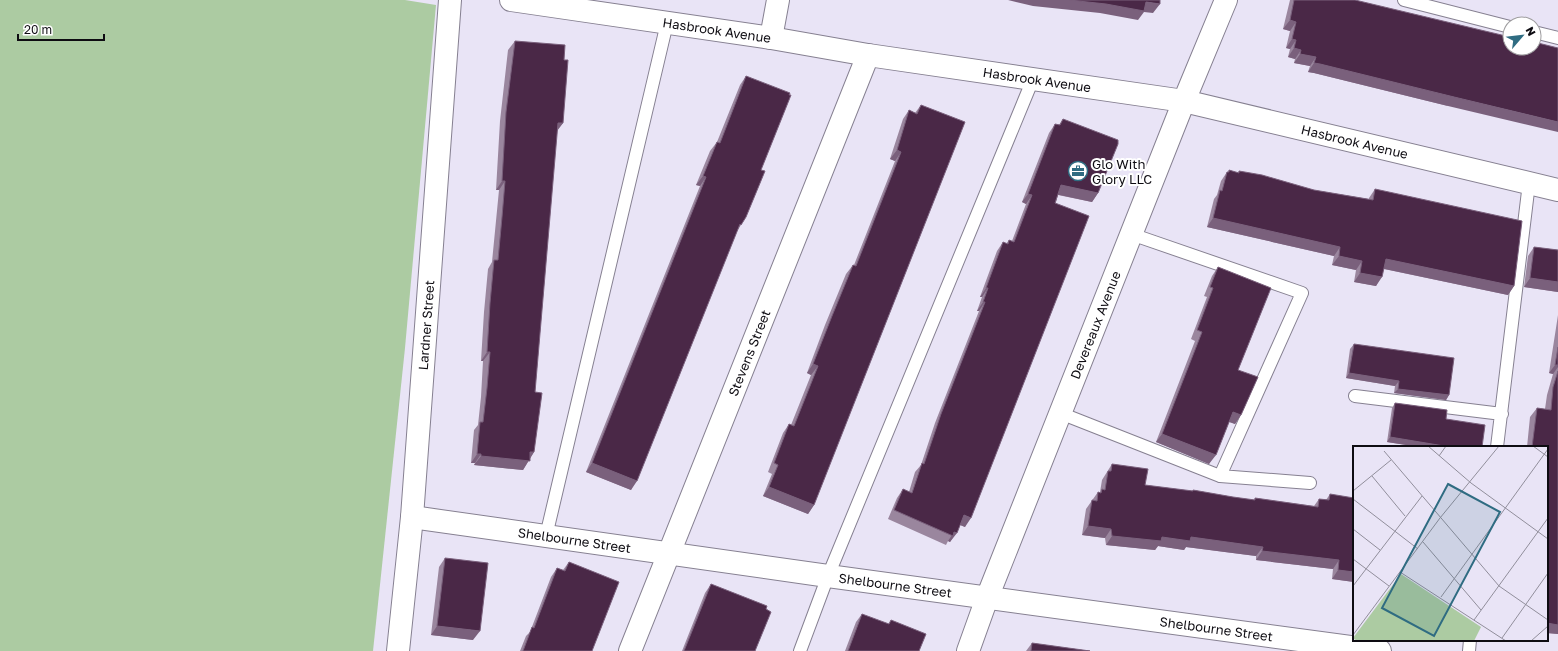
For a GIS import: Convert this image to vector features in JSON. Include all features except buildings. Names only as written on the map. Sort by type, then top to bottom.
[{"type":"street","name":"Lardner Street","points":[[398,651],[412,517],[450,0]]},
{"type":"street","name":"Hasbrook Avenue","points":[[511,0],[771,38],[868,55],[1184,101],[1558,190]]},
{"type":"street","points":[[771,38],[778,0]]},
{"type":"street","name":"Devereaux Avenue","points":[[968,651],[987,598],[1060,413],[1184,101],[1226,0]]},
{"type":"street","name":"Stevens Street","points":[[630,651],[868,55]]},
{"type":"street","name":"Shelbourne Street","points":[[412,517],[987,598],[1320,647],[1380,651]]},
{"type":"lane","points":[[1404,0],[1502,25]]},
{"type":"lane","points":[[546,536],[667,23]]},
{"type":"lane","points":[[1542,34],[1558,38]]},
{"type":"lane","points":[[800,651],[828,576],[1033,79]]},
{"type":"lane","points":[[1497,446],[1529,183]]},
{"type":"lane","points":[[1131,234],[1302,294],[1220,476]]},
{"type":"lane","points":[[1355,396],[1502,414]]},
{"type":"lane","points":[[1060,413],[1220,476],[1310,483]]},
{"type":"lane","points":[[1469,651],[1470,641]]},
{"type":"green space","points":[[0,0],[405,0],[436,5],[405,348],[373,651],[0,651]]},
{"type":"place","name":"Glo With Glory LLC","points":[[1078,171]]}]
